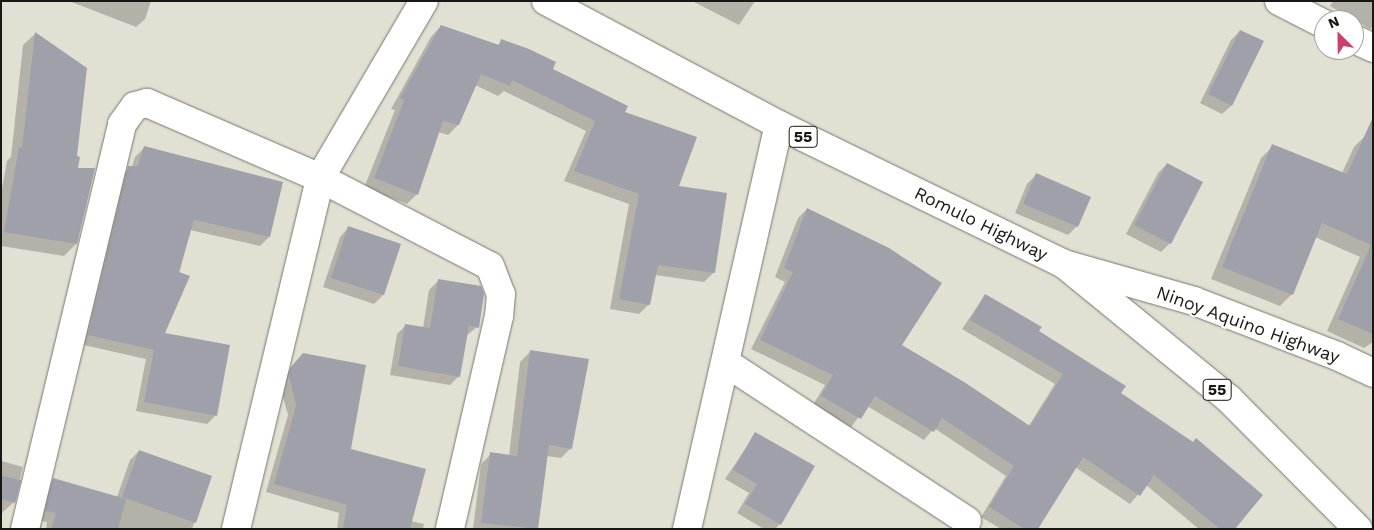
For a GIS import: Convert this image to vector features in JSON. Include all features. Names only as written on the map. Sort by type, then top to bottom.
[{"type":"main road","points":[[236,529],[320,178],[424,1]]},
{"type":"main road","name":"Romulo Highway","points":[[546,1],[779,125],[1064,264],[1229,399],[1358,529]]},
{"type":"main road","points":[[1279,1],[1314,19]]},
{"type":"main road","points":[[25,529],[122,124],[135,106],[147,103],[320,178],[459,248],[490,266],[498,280],[501,294],[498,316],[450,529]]},
{"type":"main road","points":[[686,529],[726,363],[779,125]]},
{"type":"main road","name":"Ninoy Aquino Highway","points":[[1064,264],[1194,301],[1337,356],[1373,373]]},
{"type":"main road","points":[[726,363],[967,521]]},
{"type":"building","points":[[441,25],[499,45],[501,39],[529,49],[556,62],[553,69],[628,106],[625,112],[697,137],[679,186],[727,193],[715,273],[658,265],[650,305],[619,299],[639,194],[574,171],[595,121],[512,80],[510,86],[481,74],[459,125],[443,121],[418,195],[374,178],[404,100],[400,98]]},
{"type":"building","points":[[1240,30],[1264,41],[1232,106],[1208,94]]},
{"type":"building","points":[[35,32],[87,68],[77,156],[80,157],[78,168],[95,168],[77,244],[4,232],[19,147],[22,148]]},
{"type":"building","points":[[1373,117],[1373,334],[1338,319],[1371,245],[1322,223],[1293,295],[1222,267],[1272,144],[1347,174]]},
{"type":"building","points":[[144,146],[283,182],[270,237],[194,220],[179,272],[190,276],[165,333],[230,345],[217,416],[144,402],[154,350],[88,335],[128,166],[138,166]]},
{"type":"building","points":[[1167,163],[1203,182],[1171,244],[1134,225]]},
{"type":"building","points":[[1036,173],[1091,197],[1078,227],[1023,204]]},
{"type":"building","points":[[807,208],[889,248],[942,283],[902,345],[964,382],[1030,426],[1063,374],[970,320],[985,294],[1042,327],[1039,331],[1126,386],[1121,393],[1193,442],[1196,438],[1263,495],[1235,529],[1220,529],[1154,475],[1140,496],[1083,457],[1038,529],[1025,529],[989,507],[1014,466],[942,418],[934,432],[875,396],[861,419],[821,396],[833,375],[760,340],[793,272],[784,268]]},
{"type":"building","points":[[348,226],[401,244],[384,295],[331,278]]},
{"type":"building","points":[[438,279],[481,286],[484,294],[479,328],[469,326],[460,377],[398,366],[405,324],[430,328]]},
{"type":"building","points":[[530,350],[589,359],[572,449],[549,445],[538,529],[481,523],[490,452],[517,456]]},
{"type":"building","points":[[303,353],[366,365],[351,449],[426,469],[410,529],[343,529],[347,505],[274,484],[296,406],[289,376],[291,367]]},
{"type":"building","points":[[755,432],[815,466],[781,525],[745,504],[757,484],[733,470]]},
{"type":"building","points":[[139,450],[212,476],[196,523],[122,497]]},
{"type":"building","points":[[1,476],[21,480],[15,503],[1,499]]},
{"type":"building","points":[[53,478],[126,499],[118,529],[51,529],[56,513],[45,511]]}]
